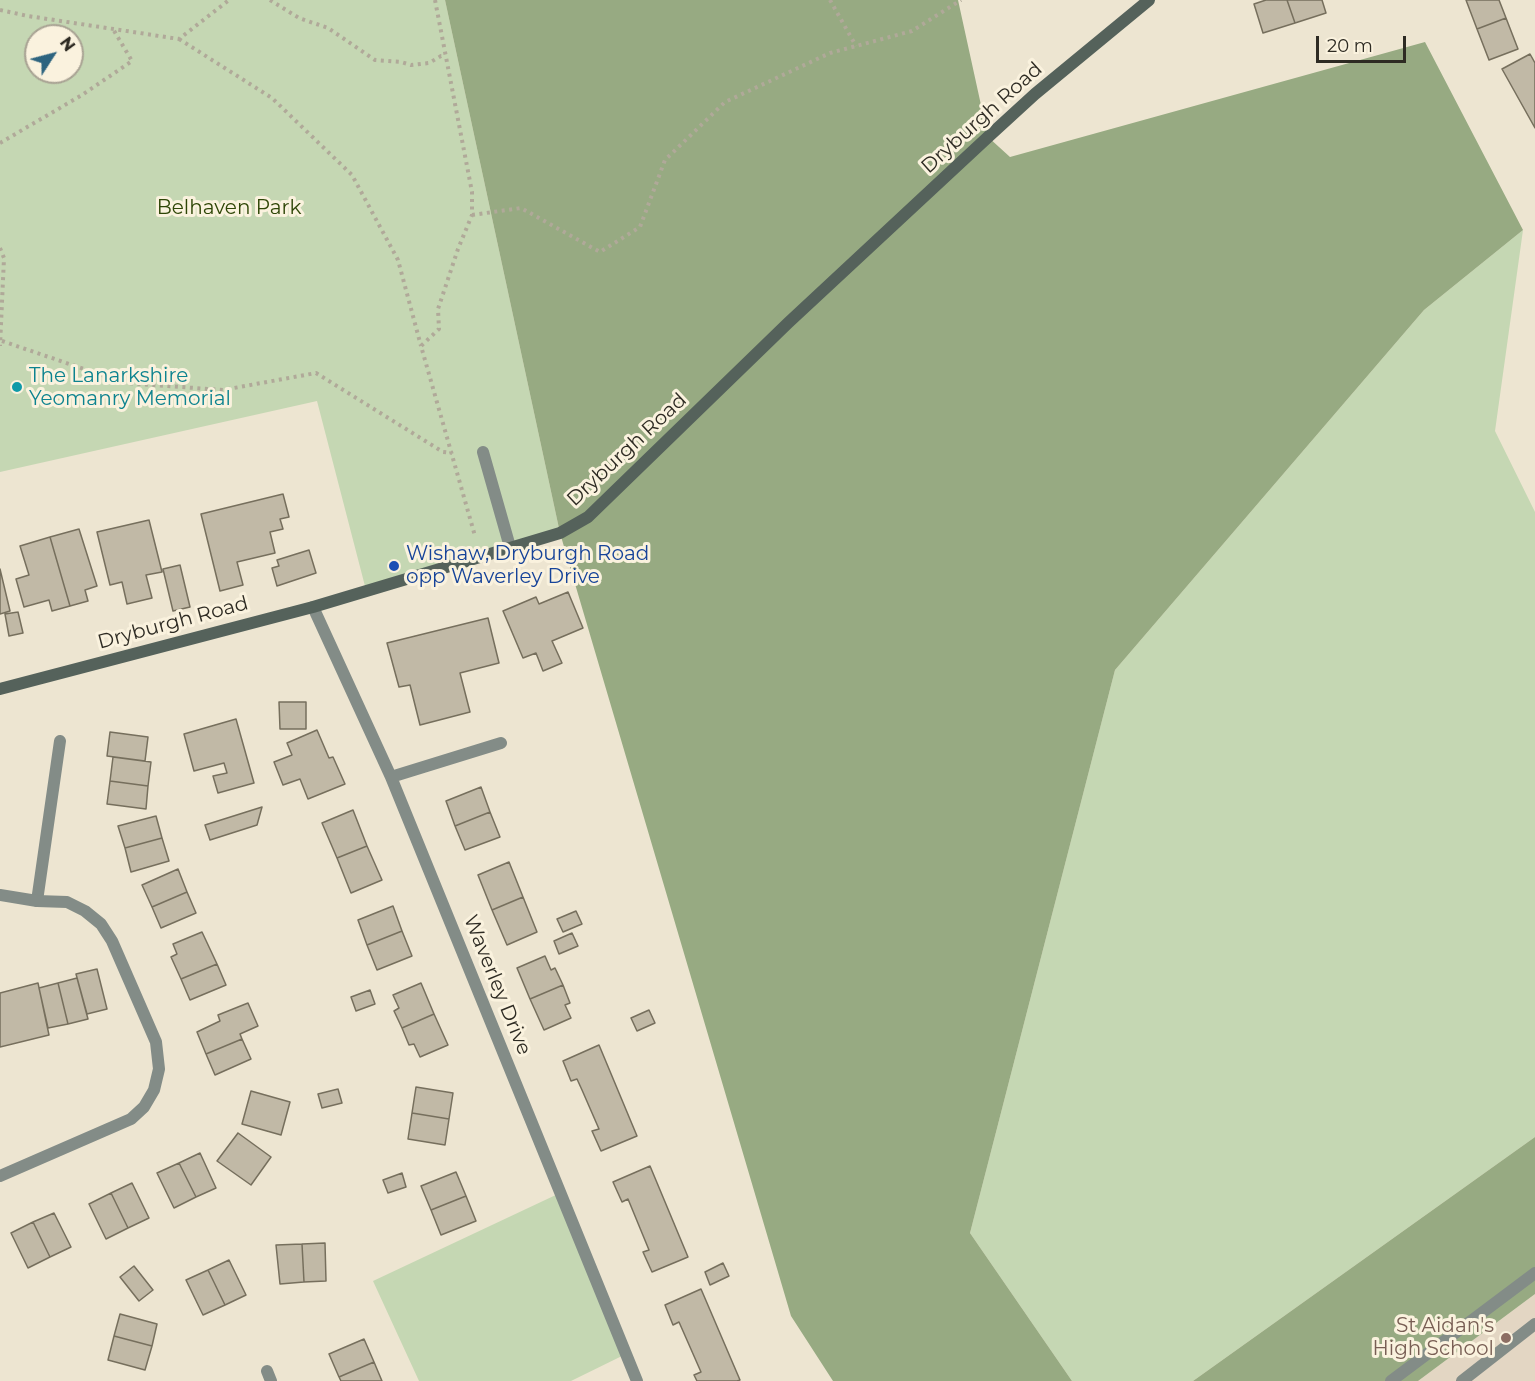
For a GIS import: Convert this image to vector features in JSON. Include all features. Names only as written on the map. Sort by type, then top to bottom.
[{"type":"street","name":"Dryburgh Road","points":[[0,689],[312,607],[560,533],[588,517],[788,323],[988,137],[1142,2]]},
{"type":"street","points":[[483,452],[510,547]]},
{"type":"street","name":"Waverley Drive","points":[[312,607],[391,777],[638,1381]]},
{"type":"street","points":[[37,901],[60,741]]},
{"type":"street","points":[[391,777],[501,743]]},
{"type":"street","points":[[0,895],[37,901],[67,902],[85,910],[101,924],[112,941],[156,1042],[159,1069],[154,1090],[144,1107],[131,1119],[0,1176]]},
{"type":"street","points":[[1391,1381],[1535,1273]]},
{"type":"street","points":[[1462,1381],[1535,1324]]},
{"type":"path","points":[[179,39],[229,0]]},
{"type":"path","points":[[270,0],[299,18],[328,28],[375,60],[411,65],[429,63],[441,56],[446,57]]},
{"type":"path","points":[[421,346],[439,329],[438,309],[472,215],[472,192],[435,0]]},
{"type":"path","points":[[830,0],[856,46]]},
{"type":"path","points":[[472,215],[520,208],[600,252],[640,227],[665,160],[725,102],[830,53],[912,31],[961,0]]},
{"type":"path","points":[[0,10],[179,39],[272,98],[352,175],[398,260],[481,556]]},
{"type":"path","points":[[0,143],[82,96],[132,62],[113,29]]},
{"type":"path","points":[[0,248],[4,258],[1,344],[125,383],[223,390],[316,373],[443,452],[452,453]]},
{"type":"shaded area","name":"St Aidan's High School","points":[[1535,1294],[1535,1381],[1418,1381]]},
{"type":"green space","name":"Belhaven Park","points":[[0,0],[445,0],[560,533],[366,590],[317,401],[0,472]]},
{"type":"green space","points":[[445,0],[958,0],[988,137],[1010,157],[1425,42],[1523,230],[1424,310],[1115,670],[970,1233],[1072,1381],[833,1381],[791,1316],[560,533]]},
{"type":"green space","points":[[1523,230],[1495,431],[1535,512],[1535,1137],[1193,1381],[1072,1381],[970,1233],[1115,670],[1424,310]]},
{"type":"green space","points":[[1535,1137],[1535,1294],[1418,1381],[1193,1381]]},
{"type":"green space","points":[[560,1193],[626,1354],[571,1381],[419,1381],[373,1281]]},
{"type":"building","points":[[1266,0],[1287,0],[1295,23],[1263,33],[1254,4]]},
{"type":"building","points":[[1287,0],[1322,0],[1326,13],[1295,23]]},
{"type":"building","points":[[1466,0],[1499,0],[1506,18],[1477,29]]},
{"type":"building","points":[[1506,18],[1518,49],[1489,60],[1477,29]]},
{"type":"building","points":[[1530,54],[1535,63],[1535,128],[1502,69]]},
{"type":"building","points":[[283,494],[289,517],[280,519],[283,529],[270,532],[275,553],[237,562],[243,585],[220,591],[201,514]]},
{"type":"building","points":[[149,520],[162,572],[146,575],[152,598],[127,604],[122,582],[110,585],[97,532]]},
{"type":"building","points":[[79,529],[97,586],[85,590],[88,601],[70,606],[50,537]]},
{"type":"building","points":[[50,537],[70,606],[52,611],[49,600],[24,607],[16,579],[29,575],[20,546]]},
{"type":"building","points":[[309,550],[316,573],[277,586],[272,568],[279,566],[277,560]]},
{"type":"building","points":[[180,565],[190,607],[173,611],[163,569]]},
{"type":"building","points":[[0,569],[10,611],[0,614]]},
{"type":"building","points":[[568,592],[583,628],[552,641],[562,663],[543,671],[536,653],[523,658],[503,611],[536,597],[539,604]]},
{"type":"building","points":[[18,612],[23,633],[9,636],[5,614]]},
{"type":"building","points":[[488,618],[499,663],[460,673],[470,712],[420,725],[410,685],[399,687],[387,643]]},
{"type":"building","points":[[279,702],[306,702],[306,729],[280,729]]},
{"type":"building","points":[[236,719],[254,783],[218,793],[213,776],[227,773],[224,763],[194,771],[184,734]]},
{"type":"building","points":[[317,730],[329,758],[333,757],[345,784],[308,799],[300,779],[283,785],[274,762],[292,755],[287,743]]},
{"type":"building","points":[[110,732],[148,737],[145,761],[107,756]]},
{"type":"building","points":[[113,757],[151,762],[148,786],[110,781]]},
{"type":"building","points":[[110,781],[148,786],[146,809],[107,804]]},
{"type":"building","points":[[481,787],[490,812],[455,826],[446,801]]},
{"type":"building","points":[[262,807],[257,825],[210,840],[205,825]]},
{"type":"building","points":[[353,810],[367,846],[337,858],[322,823]]},
{"type":"building","points":[[490,812],[500,837],[465,850],[455,826]]},
{"type":"building","points":[[156,816],[162,838],[125,848],[118,826]]},
{"type":"building","points":[[162,838],[169,861],[131,872],[125,848]]},
{"type":"building","points":[[367,846],[382,880],[351,893],[337,858]]},
{"type":"building","points":[[509,862],[523,897],[492,910],[478,875]]},
{"type":"building","points":[[178,869],[187,892],[152,907],[142,885]]},
{"type":"building","points":[[187,892],[196,913],[161,928],[152,907]]},
{"type":"building","points":[[523,897],[537,932],[507,945],[492,910]]},
{"type":"building","points":[[393,906],[402,931],[367,945],[358,920]]},
{"type":"building","points":[[576,911],[582,924],[563,932],[557,919]]},
{"type":"building","points":[[402,931],[412,956],[377,970],[367,945]]},
{"type":"building","points":[[202,932],[217,964],[181,979],[171,957],[177,954],[173,944]]},
{"type":"building","points":[[572,933],[578,946],[559,954],[554,941]]},
{"type":"building","points":[[545,956],[551,970],[555,968],[563,985],[530,999],[517,968]]},
{"type":"building","points":[[217,964],[226,985],[190,1000],[181,979]]},
{"type":"building","points":[[97,969],[107,1009],[87,1014],[76,974]]},
{"type":"building","points":[[77,978],[88,1019],[68,1024],[58,983]]},
{"type":"building","points":[[38,983],[49,1035],[0,1047],[0,993]]},
{"type":"building","points":[[58,983],[68,1024],[48,1028],[39,988]]},
{"type":"building","points":[[421,983],[434,1014],[402,1028],[394,1011],[399,1008],[393,995]]},
{"type":"building","points":[[563,985],[570,1003],[565,1005],[571,1018],[544,1030],[530,999]]},
{"type":"building","points":[[370,990],[375,1004],[356,1011],[351,997]]},
{"type":"building","points":[[248,1003],[258,1026],[240,1034],[242,1039],[206,1054],[197,1032],[220,1021],[218,1015]]},
{"type":"building","points":[[649,1010],[655,1023],[637,1031],[631,1018]]},
{"type":"building","points":[[434,1014],[448,1045],[420,1057],[414,1044],[409,1045],[402,1028]]},
{"type":"building","points":[[242,1039],[251,1059],[215,1075],[206,1054]]},
{"type":"building","points":[[599,1045],[637,1136],[601,1151],[592,1131],[599,1129],[577,1079],[571,1081],[563,1061]]},
{"type":"building","points":[[416,1087],[453,1093],[449,1119],[412,1113]]},
{"type":"building","points":[[338,1089],[342,1103],[322,1108],[318,1094]]},
{"type":"building","points":[[251,1091],[290,1102],[281,1135],[242,1124]]},
{"type":"building","points":[[412,1113],[449,1119],[445,1145],[408,1139]]},
{"type":"building","points":[[238,1133],[271,1157],[251,1185],[217,1161]]},
{"type":"building","points":[[200,1153],[216,1188],[196,1197],[179,1163]]},
{"type":"building","points":[[179,1163],[196,1197],[174,1208],[157,1173]]},
{"type":"building","points":[[650,1166],[688,1257],[652,1272],[643,1252],[649,1250],[628,1199],[622,1202],[613,1182]]},
{"type":"building","points":[[456,1172],[466,1196],[431,1210],[421,1186]]},
{"type":"building","points":[[402,1173],[406,1187],[388,1193],[383,1180]]},
{"type":"building","points":[[132,1183],[149,1218],[128,1228],[111,1193]]},
{"type":"building","points":[[111,1193],[128,1228],[106,1239],[89,1204]]},
{"type":"building","points":[[466,1196],[476,1221],[441,1235],[431,1210]]},
{"type":"building","points":[[54,1213],[71,1247],[50,1257],[33,1222]]},
{"type":"building","points":[[33,1222],[50,1257],[28,1268],[11,1233]]},
{"type":"building","points":[[325,1243],[326,1281],[304,1282],[302,1244]]},
{"type":"building","points":[[302,1244],[304,1282],[280,1284],[276,1245]]},
{"type":"building","points":[[229,1260],[246,1295],[225,1305],[208,1270]]},
{"type":"building","points":[[723,1263],[729,1276],[710,1285],[705,1272]]},
{"type":"building","points":[[134,1266],[153,1290],[139,1301],[120,1277]]},
{"type":"building","points":[[208,1270],[225,1305],[203,1315],[186,1280]]},
{"type":"building","points":[[701,1289],[740,1380],[697,1381],[694,1375],[701,1372],[679,1322],[673,1325],[665,1305]]},
{"type":"building","points":[[120,1314],[157,1324],[152,1346],[114,1336]]},
{"type":"building","points":[[114,1336],[152,1346],[145,1370],[108,1360]]},
{"type":"building","points":[[364,1339],[374,1362],[339,1377],[329,1354]]},
{"type":"building","points":[[374,1362],[382,1381],[341,1381],[339,1377]]},
{"type":"place","name":"The Lanarkshire Yeomanry Memorial","points":[[17,387]]},
{"type":"place","name":"Wishaw, Dryburgh Road opp Waverley Drive","points":[[394,566]]},
{"type":"place","name":"St Aidan's High School","points":[[1506,1338]]}]
